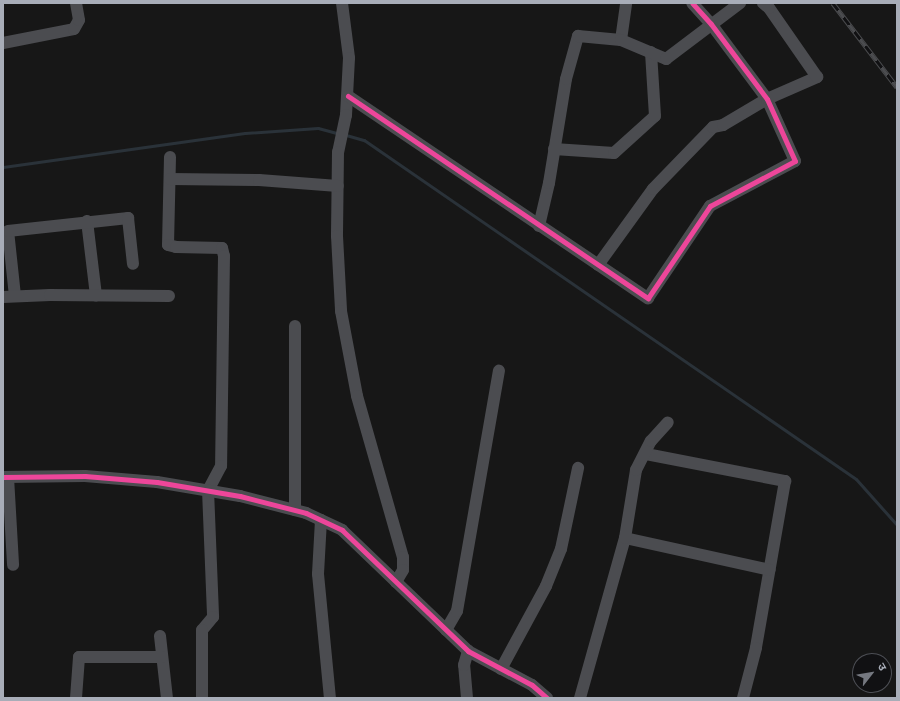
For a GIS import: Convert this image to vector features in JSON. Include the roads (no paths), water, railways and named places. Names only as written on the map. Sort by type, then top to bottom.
[{"type":"street","points":[[3,42],[74,29],[79,20],[76,3]]},
{"type":"street","points":[[342,3],[350,58],[346,115],[338,152],[341,311],[357,396],[404,558],[403,570],[396,582]]},
{"type":"street","points":[[621,40],[626,3]]},
{"type":"street","points":[[348,96],[648,298],[710,206],[795,161],[767,99],[711,24],[692,3]]},
{"type":"street","points":[[539,226],[566,79],[578,36],[621,40],[666,59],[740,3]]},
{"type":"street","points":[[598,265],[653,189],[714,127],[723,125],[767,99],[817,77],[769,8],[763,3]]},
{"type":"street","points":[[554,149],[614,153],[655,116],[651,52]]},
{"type":"street","points":[[170,157],[168,245],[176,247],[222,248],[224,256],[220,404],[221,466],[208,490],[213,617],[202,630],[202,698]]},
{"type":"street","points":[[170,179],[259,180],[338,186]]},
{"type":"street","points":[[133,264],[128,218],[87,221],[8,231],[9,297],[96,295],[170,296]]},
{"type":"street","points":[[87,221],[96,295]]},
{"type":"street","points":[[295,326],[295,510]]},
{"type":"street","points":[[446,630],[457,611],[499,371]]},
{"type":"street","points":[[580,698],[625,538],[636,470],[646,454],[651,441],[668,422]]},
{"type":"street","points":[[646,454],[785,481],[756,648],[743,698]]},
{"type":"street","points":[[501,669],[546,586],[561,549],[578,468]]},
{"type":"street","points":[[13,565],[5,477],[85,476],[157,482],[208,490],[295,510],[342,530],[468,651],[532,684],[547,698]]},
{"type":"street","points":[[321,520],[318,574],[330,698]]},
{"type":"street","points":[[625,538],[770,570]]},
{"type":"street","points":[[160,636],[167,698]]},
{"type":"street","points":[[467,698],[464,665],[468,651]]},
{"type":"street","points":[[76,698],[79,657],[162,657]]},
{"type":"waterway","points":[[3,167],[245,133],[318,128],[340,134]]},
{"type":"waterway","points":[[346,135],[364,140],[856,479],[897,525]]},
{"type":"railway","points":[[833,3],[897,87]]}]
